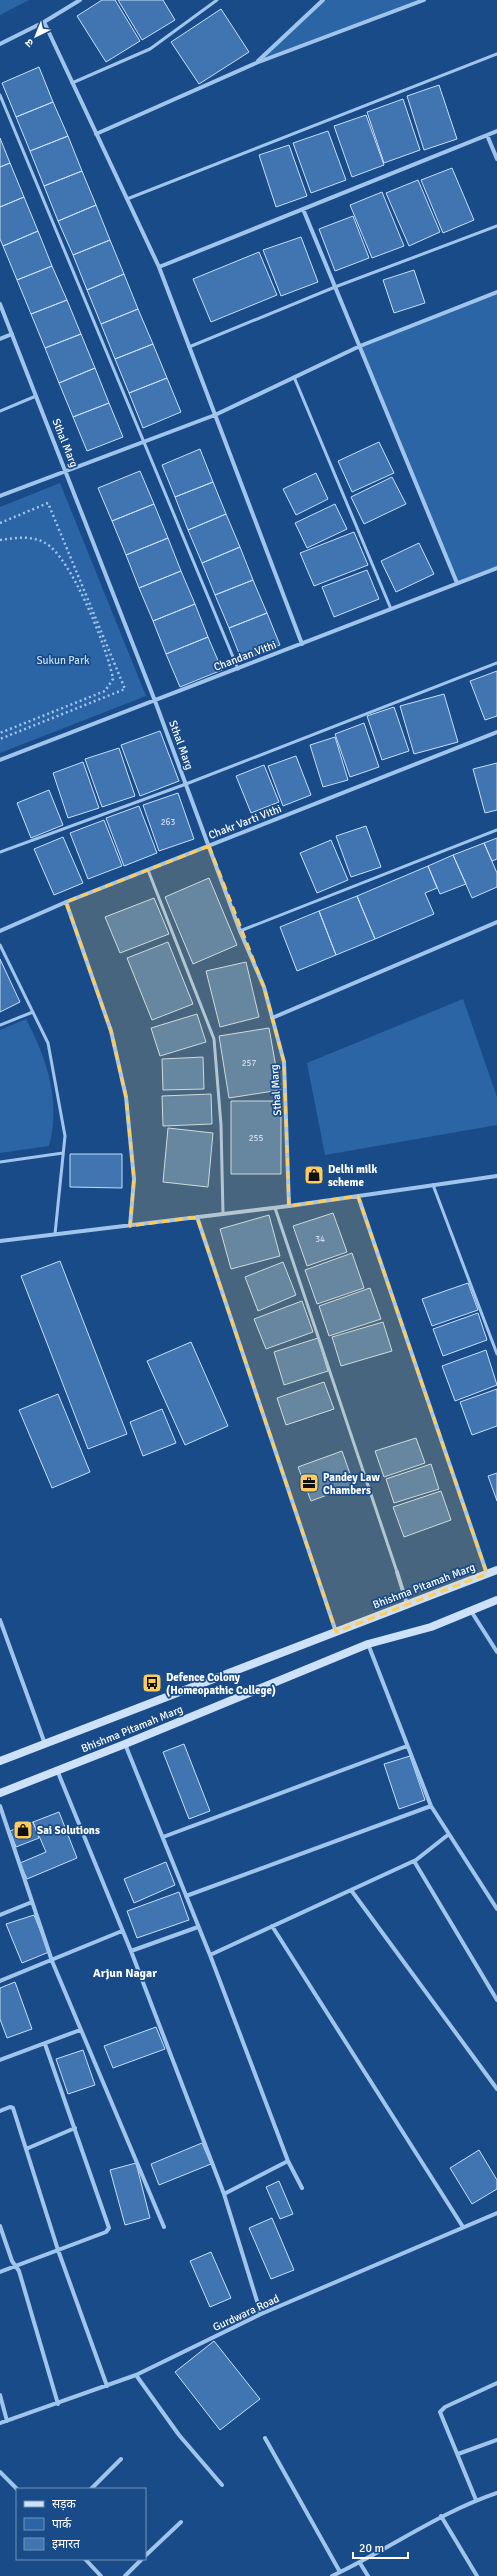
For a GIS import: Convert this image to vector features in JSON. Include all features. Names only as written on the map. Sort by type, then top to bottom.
[{"type":"main road","name":"Bhishma Pitamah Marg","points":[[0,1761],[497,1570]]},
{"type":"main road","name":"Bhishma Pitamah Marg","points":[[0,1793],[125,1744],[368,1644],[431,1627],[497,1600]]},
{"type":"street","points":[[0,44],[44,22],[80,0]]},
{"type":"street","points":[[256,63],[323,0]]},
{"type":"street","points":[[96,134],[256,63],[424,0]]},
{"type":"street","points":[[44,22],[159,267],[302,644]]},
{"type":"street","points":[[159,267],[497,131]]},
{"type":"street","points":[[487,135],[497,159]]},
{"type":"street","points":[[303,209],[457,583]]},
{"type":"street","points":[[0,496],[215,415],[360,346],[497,292]]},
{"type":"street","name":"Sthal Marg","points":[[0,304],[155,701],[240,931],[264,986],[284,1062],[290,1206]]},
{"type":"street","points":[[0,339],[12,334]]},
{"type":"street","name":"Chandan Vithi","points":[[0,760],[497,568]]},
{"type":"street","name":"Chakr Varti Vithi","points":[[0,931],[66,902],[497,732]]},
{"type":"street","points":[[66,902],[111,1031],[126,1097],[134,1179],[130,1226]]},
{"type":"street","points":[[272,1018],[497,922]]},
{"type":"street","points":[[0,1241],[275,1208],[497,1176]]},
{"type":"street","points":[[358,1196],[486,1574]]},
{"type":"street","points":[[197,1217],[336,1632]]},
{"type":"street","points":[[396,1572],[407,1604]]},
{"type":"street","points":[[471,1611],[497,1652]]},
{"type":"street","points":[[0,1620],[45,1744]]},
{"type":"street","points":[[368,1644],[431,1806],[497,1909]]},
{"type":"street","points":[[125,1744],[210,1955],[288,2161],[302,2188]]},
{"type":"street","points":[[163,1837],[407,1746]]},
{"type":"street","points":[[57,1770],[131,1951],[224,2194],[261,2314]]},
{"type":"street","points":[[0,1806],[52,1961],[164,2227]]},
{"type":"street","points":[[186,1896],[431,1806]]},
{"type":"street","points":[[210,1955],[414,1861],[449,1834]]},
{"type":"street","points":[[414,1861],[497,2000]]},
{"type":"street","points":[[351,1890],[497,2088]]},
{"type":"street","points":[[0,1915],[32,1902]]},
{"type":"street","points":[[272,1926],[463,2227]]},
{"type":"street","points":[[131,1951],[198,1927]]},
{"type":"street","points":[[0,1981],[52,1961],[122,1931]]},
{"type":"street","points":[[0,2060],[80,2030]]},
{"type":"street","points":[[0,2272],[106,2232],[109,2228],[45,2044]]},
{"type":"street","points":[[0,2111],[10,2107],[14,2108],[58,2250],[107,2386]]},
{"type":"street","points":[[26,2148],[75,2128]]},
{"type":"street","points":[[224,2194],[288,2161]]},
{"type":"street","name":"Gurdwara Road","points":[[0,2423],[58,2404],[136,2375],[261,2314],[497,2213]]},
{"type":"street","points":[[0,2226],[16,2266],[58,2404]]},
{"type":"street","points":[[136,2375],[179,2435],[222,2485]]},
{"type":"street","points":[[476,2500],[442,2415],[442,2409],[497,2383]]},
{"type":"street","points":[[0,2395],[7,2421]]},
{"type":"street","points":[[266,2438],[340,2572]]},
{"type":"street","points":[[458,2454],[497,2440]]},
{"type":"street","points":[[92,2488],[121,2459]]},
{"type":"street","points":[[0,2472],[16,2488]]},
{"type":"street","points":[[332,2576],[360,2563],[441,2516],[476,2500],[497,2493]]},
{"type":"street","points":[[441,2516],[477,2576]]},
{"type":"street","points":[[146,2555],[181,2522]]},
{"type":"street","points":[[86,2560],[101,2576]]},
{"type":"street","points":[[125,2576],[141,2560]]},
{"type":"street","points":[[360,2563],[368,2576]]},
{"type":"lane","points":[[72,82],[150,49],[217,0]]},
{"type":"lane","points":[[127,199],[497,54]]},
{"type":"lane","points":[[0,95],[238,668]]},
{"type":"lane","points":[[189,347],[335,287],[497,226]]},
{"type":"lane","points":[[294,377],[391,609]]},
{"type":"lane","points":[[0,410],[36,396]]},
{"type":"lane","points":[[0,852],[186,784],[497,663]]},
{"type":"lane","points":[[240,931],[497,830]]},
{"type":"lane","points":[[148,870],[214,1039],[222,1125],[224,1214]]},
{"type":"lane","points":[[0,945],[48,1043],[65,1136],[55,1234]]},
{"type":"lane","points":[[0,1025],[33,1012]]},
{"type":"lane","points":[[0,1162],[63,1153]]},
{"type":"lane","points":[[433,1185],[497,1354]]},
{"type":"lane","points":[[275,1208],[396,1572]]},
{"type":"path","points":[[0,523],[48,503],[125,689],[0,739]]},
{"type":"path","points":[[0,540],[28,537],[46,543],[69,566],[110,662],[113,679],[105,691],[0,733]]},
{"type":"highlighted area","points":[[209,846],[264,987],[284,1062],[289,1206],[358,1196],[487,1574],[336,1632],[197,1217],[130,1226],[134,1179],[126,1097],[111,1031],[66,902]]},
{"type":"green space","points":[[0,0],[29,0],[0,15]]},
{"type":"green space","points":[[323,0],[424,0],[256,63]]},
{"type":"green space","points":[[497,292],[497,568],[457,583],[360,346]]},
{"type":"green space","name":"Sukun Park","points":[[60,483],[146,696],[0,753],[0,507]]},
{"type":"green space","points":[[463,999],[497,1097],[497,1125],[325,1155],[307,1063]]},
{"type":"green space","points":[[26,1019],[34,1034],[46,1065],[53,1097],[52,1129],[49,1146],[0,1153],[0,1030]]},
{"type":"building","points":[[102,0],[115,0],[140,41],[106,62],[77,16]]},
{"type":"building","points":[[118,0],[163,0],[175,20],[142,40]]},
{"type":"building","points":[[221,9],[249,52],[199,84],[171,42]]},
{"type":"building","points":[[39,67],[53,102],[16,117],[2,83]]},
{"type":"building","points":[[439,85],[457,139],[424,150],[407,96]]},
{"type":"building","points":[[403,99],[420,150],[384,163],[367,112]]},
{"type":"building","points":[[53,102],[68,136],[30,151],[16,117]]},
{"type":"building","points":[[366,115],[384,165],[352,177],[334,126]]},
{"type":"building","points":[[328,131],[346,180],[311,193],[293,143]]},
{"type":"building","points":[[68,136],[82,171],[44,186],[30,151]]},
{"type":"building","points":[[0,138],[10,163],[0,167]]},
{"type":"building","points":[[289,145],[307,196],[276,207],[259,155]]},
{"type":"building","points":[[10,163],[24,197],[0,207],[0,167]]},
{"type":"building","points":[[452,168],[474,220],[443,233],[421,180]]},
{"type":"building","points":[[82,171],[96,205],[58,221],[44,186]]},
{"type":"building","points":[[418,180],[440,232],[409,246],[386,193]]},
{"type":"building","points":[[382,192],[404,246],[372,258],[350,205]]},
{"type":"building","points":[[24,197],[38,231],[3,246],[0,239],[0,207]]},
{"type":"building","points":[[96,205],[110,240],[73,255],[58,221]]},
{"type":"building","points":[[353,216],[369,258],[335,271],[319,229]]},
{"type":"building","points":[[38,231],[52,266],[17,280],[3,246]]},
{"type":"building","points":[[301,237],[318,282],[281,296],[263,250]]},
{"type":"building","points":[[110,240],[124,274],[87,290],[73,255]]},
{"type":"building","points":[[259,252],[277,295],[211,322],[193,279]]},
{"type":"building","points":[[52,266],[67,300],[31,314],[17,280]]},
{"type":"building","points":[[414,270],[425,303],[394,313],[383,280]]},
{"type":"building","points":[[124,274],[138,309],[101,324],[87,290]]},
{"type":"building","points":[[67,300],[81,334],[45,348],[31,314]]},
{"type":"building","points":[[138,309],[153,344],[115,359],[101,324]]},
{"type":"building","points":[[81,334],[95,368],[59,383],[45,348]]},
{"type":"building","points":[[153,344],[167,378],[129,393],[115,359]]},
{"type":"building","points":[[95,368],[109,403],[73,417],[59,383]]},
{"type":"building","points":[[167,378],[181,412],[143,428],[129,393]]},
{"type":"building","points":[[109,403],[123,437],[87,451],[73,417]]},
{"type":"building","points":[[379,442],[394,473],[352,492],[338,461]]},
{"type":"building","points":[[200,449],[213,482],[175,497],[162,465]]},
{"type":"building","points":[[140,471],[154,504],[112,521],[98,488]]},
{"type":"building","points":[[316,473],[328,499],[296,515],[283,489]]},
{"type":"building","points":[[392,477],[406,504],[364,524],[351,497]]},
{"type":"building","points":[[213,482],[226,514],[188,530],[175,497]]},
{"type":"building","points":[[154,504],[168,538],[126,555],[112,521]]},
{"type":"building","points":[[335,504],[347,529],[307,548],[295,523]]},
{"type":"building","points":[[226,514],[240,547],[202,563],[188,530]]},
{"type":"building","points":[[354,532],[368,565],[314,586],[300,553]]},
{"type":"building","points":[[168,538],[181,571],[139,588],[126,555]]},
{"type":"building","points":[[419,543],[434,574],[396,592],[381,561]]},
{"type":"building","points":[[240,547],[253,580],[215,595],[202,563]]},
{"type":"building","points":[[367,570],[379,599],[334,617],[322,587]]},
{"type":"building","points":[[181,571],[195,604],[153,621],[139,588]]},
{"type":"building","points":[[253,580],[267,613],[229,628],[215,595]]},
{"type":"building","points":[[195,604],[208,637],[166,654],[153,621]]},
{"type":"building","points":[[267,613],[280,645],[242,661],[229,628]]},
{"type":"building","points":[[208,637],[222,670],[180,687],[166,654]]},
{"type":"building","points":[[497,671],[497,716],[485,720],[470,681]]},
{"type":"building","points":[[444,694],[458,742],[414,754],[400,706]]},
{"type":"building","points":[[394,707],[409,751],[382,760],[367,716]]},
{"type":"building","points":[[364,723],[379,767],[350,777],[335,734]]},
{"type":"building","points":[[160,731],[179,781],[140,796],[121,745]]},
{"type":"building","points":[[335,737],[348,780],[323,787],[310,745]]},
{"type":"building","points":[[119,748],[135,796],[102,807],[85,759]]},
{"type":"building","points":[[296,756],[311,795],[283,806],[268,766]]},
{"type":"building","points":[[83,762],[99,808],[68,818],[53,773]]},
{"type":"building","points":[[497,763],[497,810],[485,813],[473,769]]},
{"type":"building","points":[[264,765],[279,802],[251,813],[236,776]]},
{"type":"building","points":[[49,790],[63,825],[31,838],[17,803]]},
{"type":"building","points":[[178,793],[194,839],[159,851],[143,805]]},
{"type":"building","points":[[139,806],[157,853],[124,866],[106,818]]},
{"type":"building","points":[[104,820],[122,866],[88,879],[70,833]]},
{"type":"building","points":[[366,826],[381,867],[351,877],[336,836]]},
{"type":"building","points":[[63,837],[83,883],[54,895],[34,849]]},
{"type":"building","points":[[497,838],[497,859],[492,861],[484,843]]},
{"type":"building","points":[[331,840],[348,880],[317,893],[300,853]]},
{"type":"building","points":[[484,843],[497,873],[497,887],[472,898],[453,855]]},
{"type":"building","points":[[453,855],[466,884],[440,894],[428,866]]},
{"type":"building","points":[[428,866],[437,888],[425,893],[434,914],[375,939],[357,896]]},
{"type":"building","points":[[209,878],[237,945],[193,964],[165,897]]},
{"type":"building","points":[[357,896],[375,939],[336,955],[319,911]]},
{"type":"building","points":[[154,898],[169,934],[120,953],[105,917]]},
{"type":"building","points":[[319,911],[336,955],[297,971],[280,927]]},
{"type":"building","points":[[168,942],[193,1004],[152,1020],[127,958]]},
{"type":"building","points":[[0,959],[20,1002],[0,1012]]},
{"type":"building","points":[[246,962],[259,1017],[220,1027],[206,971]]},
{"type":"building","points":[[197,1014],[206,1042],[160,1056],[151,1028]]},
{"type":"building","points":[[269,1028],[280,1090],[229,1098],[219,1036]]},
{"type":"building","points":[[203,1057],[204,1089],[163,1090],[162,1059]]},
{"type":"building","points":[[211,1094],[212,1124],[163,1126],[162,1096]]},
{"type":"building","points":[[231,1101],[281,1101],[281,1174],[231,1174]]},
{"type":"building","points":[[168,1128],[213,1133],[208,1187],[163,1182]]},
{"type":"building","points":[[70,1154],[122,1154],[122,1188],[70,1187]]},
{"type":"building","points":[[333,1213],[347,1252],[307,1266],[293,1226]]},
{"type":"building","points":[[269,1215],[280,1256],[231,1269],[220,1229]]},
{"type":"building","points":[[352,1253],[364,1288],[317,1304],[305,1270]]},
{"type":"building","points":[[60,1261],[127,1434],[88,1449],[21,1276]]},
{"type":"building","points":[[283,1262],[296,1295],[258,1311],[245,1277]]},
{"type":"building","points":[[468,1283],[478,1310],[432,1326],[422,1299]]},
{"type":"building","points":[[370,1288],[381,1319],[329,1336],[319,1306]]},
{"type":"building","points":[[302,1301],[313,1332],[266,1349],[254,1319]]},
{"type":"building","points":[[478,1313],[487,1340],[443,1356],[433,1329]]},
{"type":"building","points":[[383,1322],[392,1351],[341,1366],[332,1337]]},
{"type":"building","points":[[318,1338],[328,1371],[284,1385],[274,1352]]},
{"type":"building","points":[[191,1342],[228,1426],[185,1445],[147,1361]]},
{"type":"building","points":[[486,1350],[497,1385],[455,1401],[442,1366]]},
{"type":"building","points":[[324,1382],[334,1409],[286,1425],[277,1398]]},
{"type":"building","points":[[497,1389],[497,1426],[472,1435],[460,1402]]},
{"type":"building","points":[[58,1394],[90,1472],[52,1488],[19,1410]]},
{"type":"building","points":[[162,1409],[176,1443],[143,1456],[130,1422]]},
{"type":"building","points":[[416,1438],[425,1463],[384,1477],[375,1451]]},
{"type":"building","points":[[342,1451],[354,1485],[311,1501],[298,1467]]},
{"type":"building","points":[[431,1464],[439,1489],[394,1503],[386,1479]]},
{"type":"building","points":[[497,1473],[497,1501],[488,1476]]},
{"type":"building","points":[[441,1491],[451,1520],[404,1537],[393,1507]]},
{"type":"building","points":[[184,1744],[210,1811],[189,1819],[163,1752]]},
{"type":"building","points":[[410,1756],[425,1800],[399,1809],[384,1764]]},
{"type":"building","points":[[59,1812],[77,1858],[27,1879],[20,1863],[46,1852],[33,1822]]},
{"type":"building","points":[[33,1822],[39,1838],[16,1847],[10,1831]]},
{"type":"building","points":[[166,1862],[175,1885],[134,1903],[124,1879]]},
{"type":"building","points":[[179,1892],[189,1920],[137,1938],[127,1911]]},
{"type":"building","points":[[34,1915],[49,1952],[22,1963],[6,1924]]},
{"type":"building","points":[[15,1982],[32,2029],[7,2038],[0,2019],[0,1988]]},
{"type":"building","points":[[156,2027],[165,2049],[113,2068],[104,2046]]},
{"type":"building","points":[[83,2050],[95,2085],[68,2094],[56,2059]]},
{"type":"building","points":[[202,2143],[211,2164],[159,2185],[151,2164]]},
{"type":"building","points":[[479,2150],[497,2180],[497,2189],[472,2204],[450,2168]]},
{"type":"building","points":[[136,2163],[150,2218],[125,2225],[110,2170]]},
{"type":"building","points":[[279,2181],[293,2214],[280,2219],[266,2187]]},
{"type":"building","points":[[272,2218],[294,2270],[271,2279],[249,2228]]},
{"type":"building","points":[[211,2252],[231,2298],[210,2307],[190,2261]]},
{"type":"building","points":[[214,2341],[260,2399],[220,2430],[175,2372]]},
{"type":"place","name":"Delhi milk scheme","points":[[314,1175]]},
{"type":"place","name":"Pandey Law Chambers","points":[[309,1483]]},
{"type":"place","name":"Defence Colony (Homeopathic College)","points":[[152,1683]]},
{"type":"place","name":"Sai Solutions","points":[[23,1830]]},
{"type":"district","name":"Arjun Nagar","points":[[125,1973]]}]
